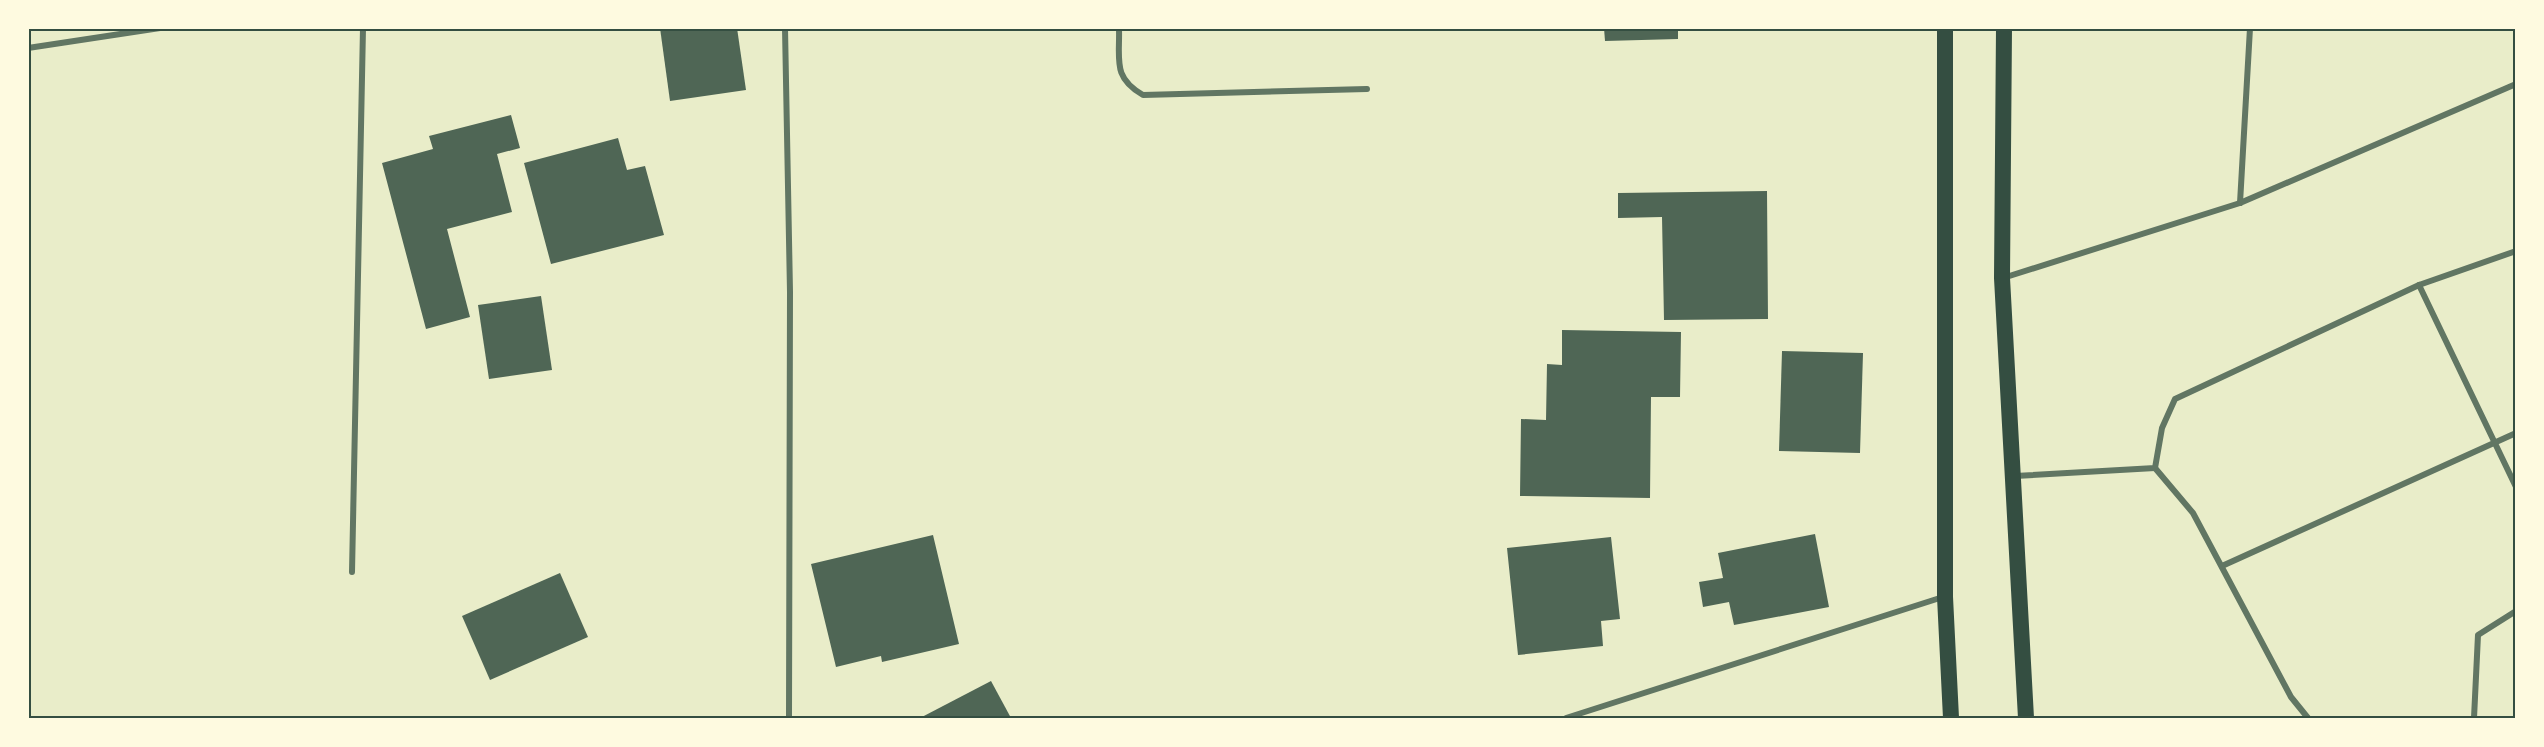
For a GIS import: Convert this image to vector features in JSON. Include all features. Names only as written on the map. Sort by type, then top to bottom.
[{"type":"highway","points":[[1945,28],[1945,597],[1951,718]]},
{"type":"highway","points":[[2004,28],[2002,278],[2026,718]]},
{"type":"street","points":[[28,48],[160,28]]},
{"type":"street","points":[[352,572],[363,28]]},
{"type":"street","points":[[785,28],[790,292],[789,718]]},
{"type":"street","points":[[1119,28],[1120,74],[1128,86],[1143,94],[1366,89]]},
{"type":"street","points":[[2240,203],[2250,28]]},
{"type":"street","points":[[2002,278],[2240,203],[2516,84]]},
{"type":"street","points":[[2155,468],[2162,428],[2175,399],[2419,285],[2516,251]]},
{"type":"street","points":[[2419,285],[2516,487]]},
{"type":"street","points":[[2222,566],[2516,433]]},
{"type":"street","points":[[2011,476],[2155,468]]},
{"type":"street","points":[[2155,468],[2193,513],[2291,697],[2307,718]]},
{"type":"street","points":[[1566,718],[1945,597]]},
{"type":"street","points":[[2474,718],[2478,635],[2516,611]]},
{"type":"building","points":[[660,28],[737,28],[746,90],[670,101]]},
{"type":"building","points":[[1604,28],[1678,28],[1678,39],[1605,41]]},
{"type":"building","points":[[511,115],[520,148],[497,154],[512,212],[447,229],[470,317],[426,329],[382,163],[433,149],[429,136]]},
{"type":"building","points":[[618,138],[627,170],[645,166],[664,235],[551,264],[524,163]]},
{"type":"building","points":[[1767,191],[1768,319],[1664,320],[1662,217],[1618,218],[1618,193]]},
{"type":"building","points":[[541,296],[552,370],[489,379],[478,305]]},
{"type":"building","points":[[1562,330],[1681,332],[1680,397],[1651,397],[1650,498],[1520,496],[1521,419],[1546,420],[1547,364],[1562,365]]},
{"type":"building","points":[[1782,351],[1863,353],[1860,453],[1779,451]]},
{"type":"building","points":[[1815,534],[1829,607],[1734,625],[1729,602],[1703,607],[1699,582],[1723,578],[1718,553]]},
{"type":"building","points":[[933,535],[959,644],[882,662],[881,656],[836,667],[811,564]]},
{"type":"building","points":[[1611,537],[1620,619],[1601,621],[1603,646],[1518,655],[1507,548]]},
{"type":"building","points":[[560,573],[588,637],[490,680],[462,616]]},
{"type":"building","points":[[991,681],[1011,718],[920,718]]}]
